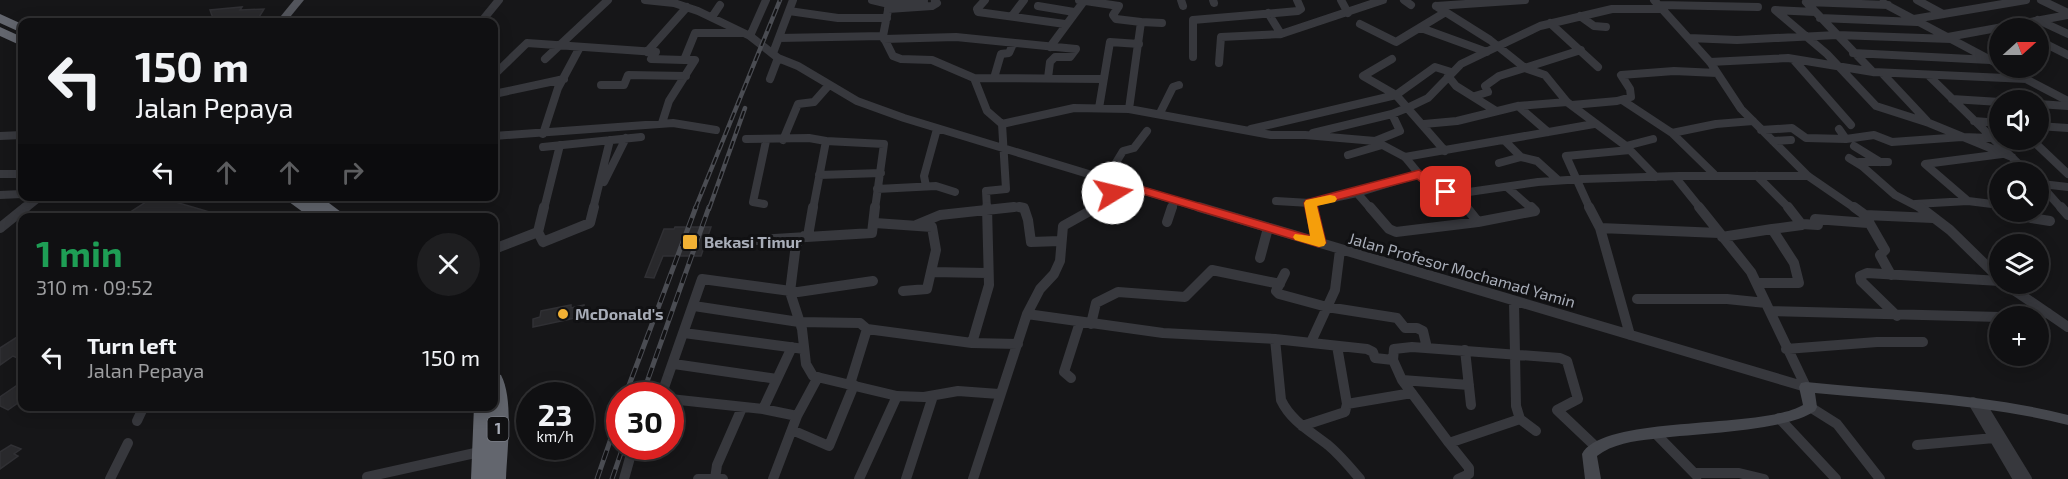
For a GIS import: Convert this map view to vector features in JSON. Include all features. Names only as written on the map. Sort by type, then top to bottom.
[{"type":"highway","points":[[0,18],[18,27]]},
{"type":"highway","points":[[0,31],[18,40]]},
{"type":"highway","points":[[314,201],[333,213]]},
{"type":"highway","name":"1","points":[[481,479],[484,411]]},
{"type":"highway","name":"1","points":[[496,479],[498,411]]},
{"type":"main road","points":[[284,18],[299,0]]},
{"type":"street","points":[[484,18],[499,0]]},
{"type":"street","points":[[545,59],[608,0]]},
{"type":"street","name":"Jalan Profesor Mochamad Yamin","points":[[645,0],[685,4],[748,35],[776,56],[798,66],[861,103],[938,129],[1806,387]]},
{"type":"street","points":[[684,60],[695,33],[748,35],[766,0]]},
{"type":"street","points":[[770,80],[779,38],[793,0]]},
{"type":"street","points":[[872,0],[889,4],[932,6],[936,3],[935,1],[889,4]]},
{"type":"street","points":[[985,0],[977,9],[978,12],[1065,24]]},
{"type":"street","points":[[1012,16],[1024,0]]},
{"type":"street","points":[[1193,57],[1193,20],[1300,10],[1297,0]]},
{"type":"street","points":[[1341,0],[1348,13]]},
{"type":"street","points":[[1219,63],[1221,37],[1281,34],[1385,0]]},
{"type":"street","points":[[1404,0],[1411,5]]},
{"type":"street","points":[[1525,0],[1453,2],[1436,6],[1443,13],[1499,47],[1525,68],[1545,75],[1570,104],[1628,148],[1656,177]]},
{"type":"street","points":[[1878,0],[1989,59]]},
{"type":"street","points":[[1917,0],[1943,14]]},
{"type":"street","points":[[1821,18],[1917,20],[2026,0]]},
{"type":"street","points":[[2041,0],[2068,14]]},
{"type":"street","points":[[1050,47],[1082,1],[1121,3],[1113,15],[1115,18],[1162,24]]},
{"type":"street","points":[[1803,1],[1887,5]]},
{"type":"street","points":[[1803,1],[1873,72]]},
{"type":"street","points":[[647,52],[685,4]]},
{"type":"street","points":[[889,4],[884,38],[889,50],[897,58],[932,60],[974,78],[1102,79]]},
{"type":"street","points":[[712,17],[720,5]]},
{"type":"street","points":[[1305,135],[1392,114],[1407,108],[1428,98],[1461,64],[1550,23],[1612,9],[1659,5],[1758,7]]},
{"type":"street","points":[[1659,5],[1710,62],[1741,110],[1808,176],[1867,219],[1885,250],[1880,255],[1881,260],[1891,274]]},
{"type":"street","points":[[1038,6],[1074,12]]},
{"type":"street","points":[[1815,12],[1775,10],[1881,109],[1929,123],[2007,155]]},
{"type":"street","points":[[789,11],[838,18],[887,18]]},
{"type":"street","points":[[1268,13],[1281,34]]},
{"type":"street","points":[[1360,24],[1393,42],[1421,28],[1443,13]]},
{"type":"street","points":[[2048,18],[2068,14]]},
{"type":"street","points":[[1580,16],[1594,26],[1606,27]]},
{"type":"street","points":[[1129,109],[1142,22]]},
{"type":"street","points":[[1550,23],[1598,67]]},
{"type":"street","points":[[2049,25],[2068,34]]},
{"type":"street","points":[[1421,28],[1459,44],[1487,52]]},
{"type":"street","points":[[1459,44],[1474,31]]},
{"type":"street","points":[[1689,39],[1837,35],[1950,38],[1989,31]]},
{"type":"street","points":[[779,38],[956,37],[1076,50],[1069,58],[1055,57],[1050,62],[1048,78]]},
{"type":"street","points":[[1099,108],[1102,79],[1111,41],[1139,44]]},
{"type":"street","points":[[498,71],[526,44],[656,52],[651,59],[696,60],[669,101],[662,123]]},
{"type":"street","points":[[994,78],[1001,54],[1009,53],[1013,44]]},
{"type":"street","points":[[2049,46],[2068,55]]},
{"type":"street","points":[[543,134],[550,109],[571,59],[580,47]]},
{"type":"street","points":[[1475,96],[1488,92],[1484,87],[1498,76],[1581,50]]},
{"type":"street","points":[[1853,53],[1989,60]]},
{"type":"street","points":[[1392,59],[1363,75],[1396,95],[1424,124],[1445,151]]},
{"type":"street","points":[[1710,62],[1793,59],[1882,73],[2026,79],[2067,102]]},
{"type":"street","points":[[1793,59],[1851,125]]},
{"type":"street","points":[[498,63],[507,62]]},
{"type":"street","points":[[1249,130],[1396,95],[1433,67],[1441,67],[1449,74],[1454,86],[1475,96],[1496,111]]},
{"type":"street","points":[[1424,124],[1457,121],[1518,106],[1622,100],[1631,97],[1631,94],[1630,88],[1620,75],[1674,71],[1717,73]]},
{"type":"street","points":[[1882,73],[1929,123]]},
{"type":"street","points":[[601,85],[624,85],[628,75],[686,76]]},
{"type":"street","points":[[1928,75],[1989,136]]},
{"type":"street","points":[[972,343],[987,297],[988,210],[986,191],[1006,189],[1004,166],[1006,149],[1002,124],[987,111],[974,78]]},
{"type":"street","points":[[498,93],[564,79]]},
{"type":"street","points":[[783,140],[798,105],[814,102],[829,85]]},
{"type":"street","points":[[1160,112],[1173,87],[1179,85]]},
{"type":"street","points":[[1952,99],[1989,101]]},
{"type":"street","points":[[1622,100],[1647,119],[1672,133],[1714,174]]},
{"type":"street","points":[[2049,103],[2067,102]]},
{"type":"street","points":[[1518,106],[1548,132]]},
{"type":"street","points":[[1002,124],[1063,110],[1129,109],[1160,112],[1271,135],[1305,135],[1379,143],[1406,157],[1422,177],[1439,190],[1455,194],[1558,180],[1676,178],[1714,174],[1808,176]]},
{"type":"street","points":[[1348,155],[1379,143],[1400,131],[1392,114]]},
{"type":"street","points":[[1672,133],[1724,123],[1753,121]]},
{"type":"street","points":[[1974,121],[1989,122]]},
{"type":"street","points":[[498,136],[662,123],[689,124],[716,130]]},
{"type":"street","points":[[1406,157],[1594,124]]},
{"type":"street","points":[[2049,127],[2068,128]]},
{"type":"street","points":[[1761,130],[1792,128],[1806,138],[1846,139],[1874,135],[1892,142],[1962,137],[1989,138]]},
{"type":"street","points":[[926,186],[924,176],[938,129]]},
{"type":"street","points":[[1839,129],[1846,139]]},
{"type":"street","points":[[1106,179],[1122,153],[1134,148],[1147,130]]},
{"type":"street","points":[[0,136],[18,135]]},
{"type":"street","points":[[543,147],[641,137]]},
{"type":"street","points":[[597,196],[626,138]]},
{"type":"street","points":[[746,139],[766,141],[817,139],[884,144],[872,233],[757,240]]},
{"type":"street","points":[[1630,335],[1600,228],[1575,180],[1567,155],[1628,148],[1653,139]]},
{"type":"street","points":[[560,145],[538,232],[543,242],[590,223],[610,140]]},
{"type":"street","points":[[1504,140],[1521,158],[1537,161],[1558,180]]},
{"type":"street","points":[[1773,141],[1791,140]]},
{"type":"street","points":[[764,204],[754,204],[753,201],[766,141]]},
{"type":"street","points":[[826,141],[806,236],[796,244],[790,292],[799,322],[809,372],[818,377],[897,396],[933,396],[958,391],[999,394]]},
{"type":"street","points":[[1854,146],[1884,162],[1853,160],[1871,171],[1891,193],[1915,204],[1933,218],[1969,248],[1989,269]]},
{"type":"street","points":[[2002,150],[2015,162]]},
{"type":"street","points":[[2043,150],[2068,174]]},
{"type":"street","points":[[1968,201],[1925,164],[2007,155]]},
{"type":"street","points":[[1498,163],[1521,158]]},
{"type":"street","points":[[819,175],[881,173]]},
{"type":"street","points":[[1276,201],[1310,203],[1422,177],[1460,173]]},
{"type":"street","points":[[0,174],[18,174]]},
{"type":"street","points":[[1757,176],[1802,224]]},
{"type":"street","points":[[1593,479],[1589,454],[1596,447],[1633,435],[1745,425],[1805,411],[1810,406],[1806,387],[1786,349],[1758,284],[1676,178]]},
{"type":"street","points":[[973,479],[1027,314],[1060,261],[1063,226],[1096,208],[1120,183]]},
{"type":"street","points":[[2049,184],[2068,187]]},
{"type":"street","points":[[877,189],[940,186],[955,192]]},
{"type":"street","points":[[1357,193],[1389,229],[1396,232],[1478,222],[1530,214],[1535,211],[1507,187]]},
{"type":"street","points":[[2049,193],[2067,212]]},
{"type":"street","points":[[0,195],[18,194]]},
{"type":"street","points":[[1455,194],[1478,222]]},
{"type":"street","points":[[1167,222],[1175,200]]},
{"type":"street","points":[[19,213],[35,201]]},
{"type":"street","points":[[1915,204],[1968,201],[1989,204]]},
{"type":"street","points":[[1310,203],[1319,243]]},
{"type":"street","points":[[916,225],[940,215],[1024,208],[1029,219],[1028,235],[1031,242],[1060,241]]},
{"type":"street","points":[[0,228],[18,214]]},
{"type":"street","points":[[1600,228],[1720,235],[1799,227],[1802,224],[1819,225],[1815,219],[1933,218]]},
{"type":"street","points":[[875,223],[930,226],[935,233],[936,262],[927,290],[903,291]]},
{"type":"street","points":[[1260,258],[1268,228]]},
{"type":"street","points":[[1758,284],[1799,283],[1794,263],[1772,229]]},
{"type":"street","points":[[498,247],[538,232]]},
{"type":"street","points":[[1311,342],[1339,277],[1340,250]]},
{"type":"street","points":[[1091,324],[1096,303],[1110,294],[1118,292],[1185,297],[1197,288],[1212,270],[1280,284]]},
{"type":"street","points":[[931,272],[987,273]]},
{"type":"street","points":[[1285,273],[1276,291],[1279,294],[1328,307],[1397,318],[1405,328],[1417,328],[1423,331],[1427,348]]},
{"type":"street","points":[[1897,316],[1859,277],[1867,273],[1989,279]]},
{"type":"street","points":[[667,382],[702,279],[790,292],[873,281]]},
{"type":"street","points":[[2020,294],[2038,306]]},
{"type":"street","points":[[1637,298],[1727,299],[1768,307],[1897,316],[1989,317]]},
{"type":"street","points":[[1514,302],[1513,355],[1516,406],[1520,419],[1536,431]]},
{"type":"street","points":[[694,306],[799,322],[860,323],[867,329],[972,343],[1018,344]]},
{"type":"street","points":[[1027,314],[1163,333],[1311,342],[1371,350],[1375,358],[1393,360]]},
{"type":"street","points":[[2049,314],[2068,327]]},
{"type":"street","points":[[1071,378],[1064,372],[1080,322]]},
{"type":"street","points":[[792,430],[828,446],[852,384],[867,329]]},
{"type":"street","points":[[684,333],[804,349]]},
{"type":"street","points":[[1275,339],[1281,400],[1290,417],[1323,440],[1347,462],[1360,479]]},
{"type":"street","points":[[1786,349],[1803,350],[1877,342],[1923,342]]},
{"type":"street","points":[[1302,426],[1347,411],[1337,346]]},
{"type":"street","points":[[763,409],[792,347]]},
{"type":"street","points":[[1458,479],[1469,474],[1469,468],[1402,380],[1393,360],[1394,349],[1465,350],[1560,358],[1567,361],[1578,399],[1557,410],[1596,447]]},
{"type":"street","points":[[1465,350],[1471,405]]},
{"type":"street","points":[[674,364],[777,379]]},
{"type":"street","points":[[772,479],[797,416],[818,377]]},
{"type":"street","points":[[1402,380],[1469,385]]},
{"type":"street","points":[[1806,387],[1976,402],[2025,409],[2068,420]]},
{"type":"street","points":[[1347,404],[1412,393]]},
{"type":"street","points":[[859,479],[897,396]]},
{"type":"street","points":[[906,479],[933,396]]},
{"type":"street","points":[[684,401],[763,409],[797,416]]},
{"type":"street","points":[[1976,402],[2018,479]]},
{"type":"street","points":[[1976,402],[2027,479]]},
{"type":"street","points":[[1810,406],[1837,424],[1880,479]]},
{"type":"street","points":[[698,479],[718,478],[717,465],[742,408]]},
{"type":"street","points":[[137,422],[142,411]]},
{"type":"street","points":[[1779,418],[1836,479]]},
{"type":"street","points":[[1449,443],[1520,419]]},
{"type":"street","points":[[1655,433],[1697,476],[1739,473],[1764,479]]},
{"type":"street","points":[[1917,445],[1994,438]]},
{"type":"street","points":[[110,479],[128,443]]},
{"type":"street","points":[[367,477],[484,451]]},
{"type":"street","points":[[624,479],[629,460]]},
{"type":"building","points":[[242,7],[240,10],[264,9],[258,18],[213,18],[210,10]]},
{"type":"building","points":[[147,201],[172,201],[213,213],[129,213]]},
{"type":"building","points":[[711,227],[701,256],[663,256],[654,278],[645,277],[664,229]]},
{"type":"building","name":"McDonald's","points":[[571,305],[571,308],[584,305],[585,316],[533,327],[533,319],[540,317],[541,311]]},
{"type":"building","points":[[18,337],[18,358],[13,356],[0,365],[0,348]]},
{"type":"building","points":[[18,385],[18,403],[8,410],[0,406],[0,397]]},
{"type":"building","points":[[11,445],[21,449],[14,454],[18,456],[0,469],[0,452]]},
{"type":"railway","points":[[695,209],[780,0]]},
{"type":"railway","points":[[709,209],[745,108]]},
{"type":"railway","points":[[630,382],[696,207]]},
{"type":"railway","points":[[647,382],[709,207]]},
{"type":"railway","points":[[597,479],[606,453]]},
{"type":"railway","points":[[612,479],[619,460]]},
{"type":"slow traffic","points":[[1300,237],[1319,243],[1310,203],[1330,199]]},
{"type":"place","name":"Bekasi Timur","points":[[690,242]]},
{"type":"place","name":"McDonald's","points":[[563,314]]},
{"type":"route","points":[[1113,193],[1120,183],[1319,243],[1310,203],[1357,193],[1419,174],[1439,190],[1446,192]]}]
